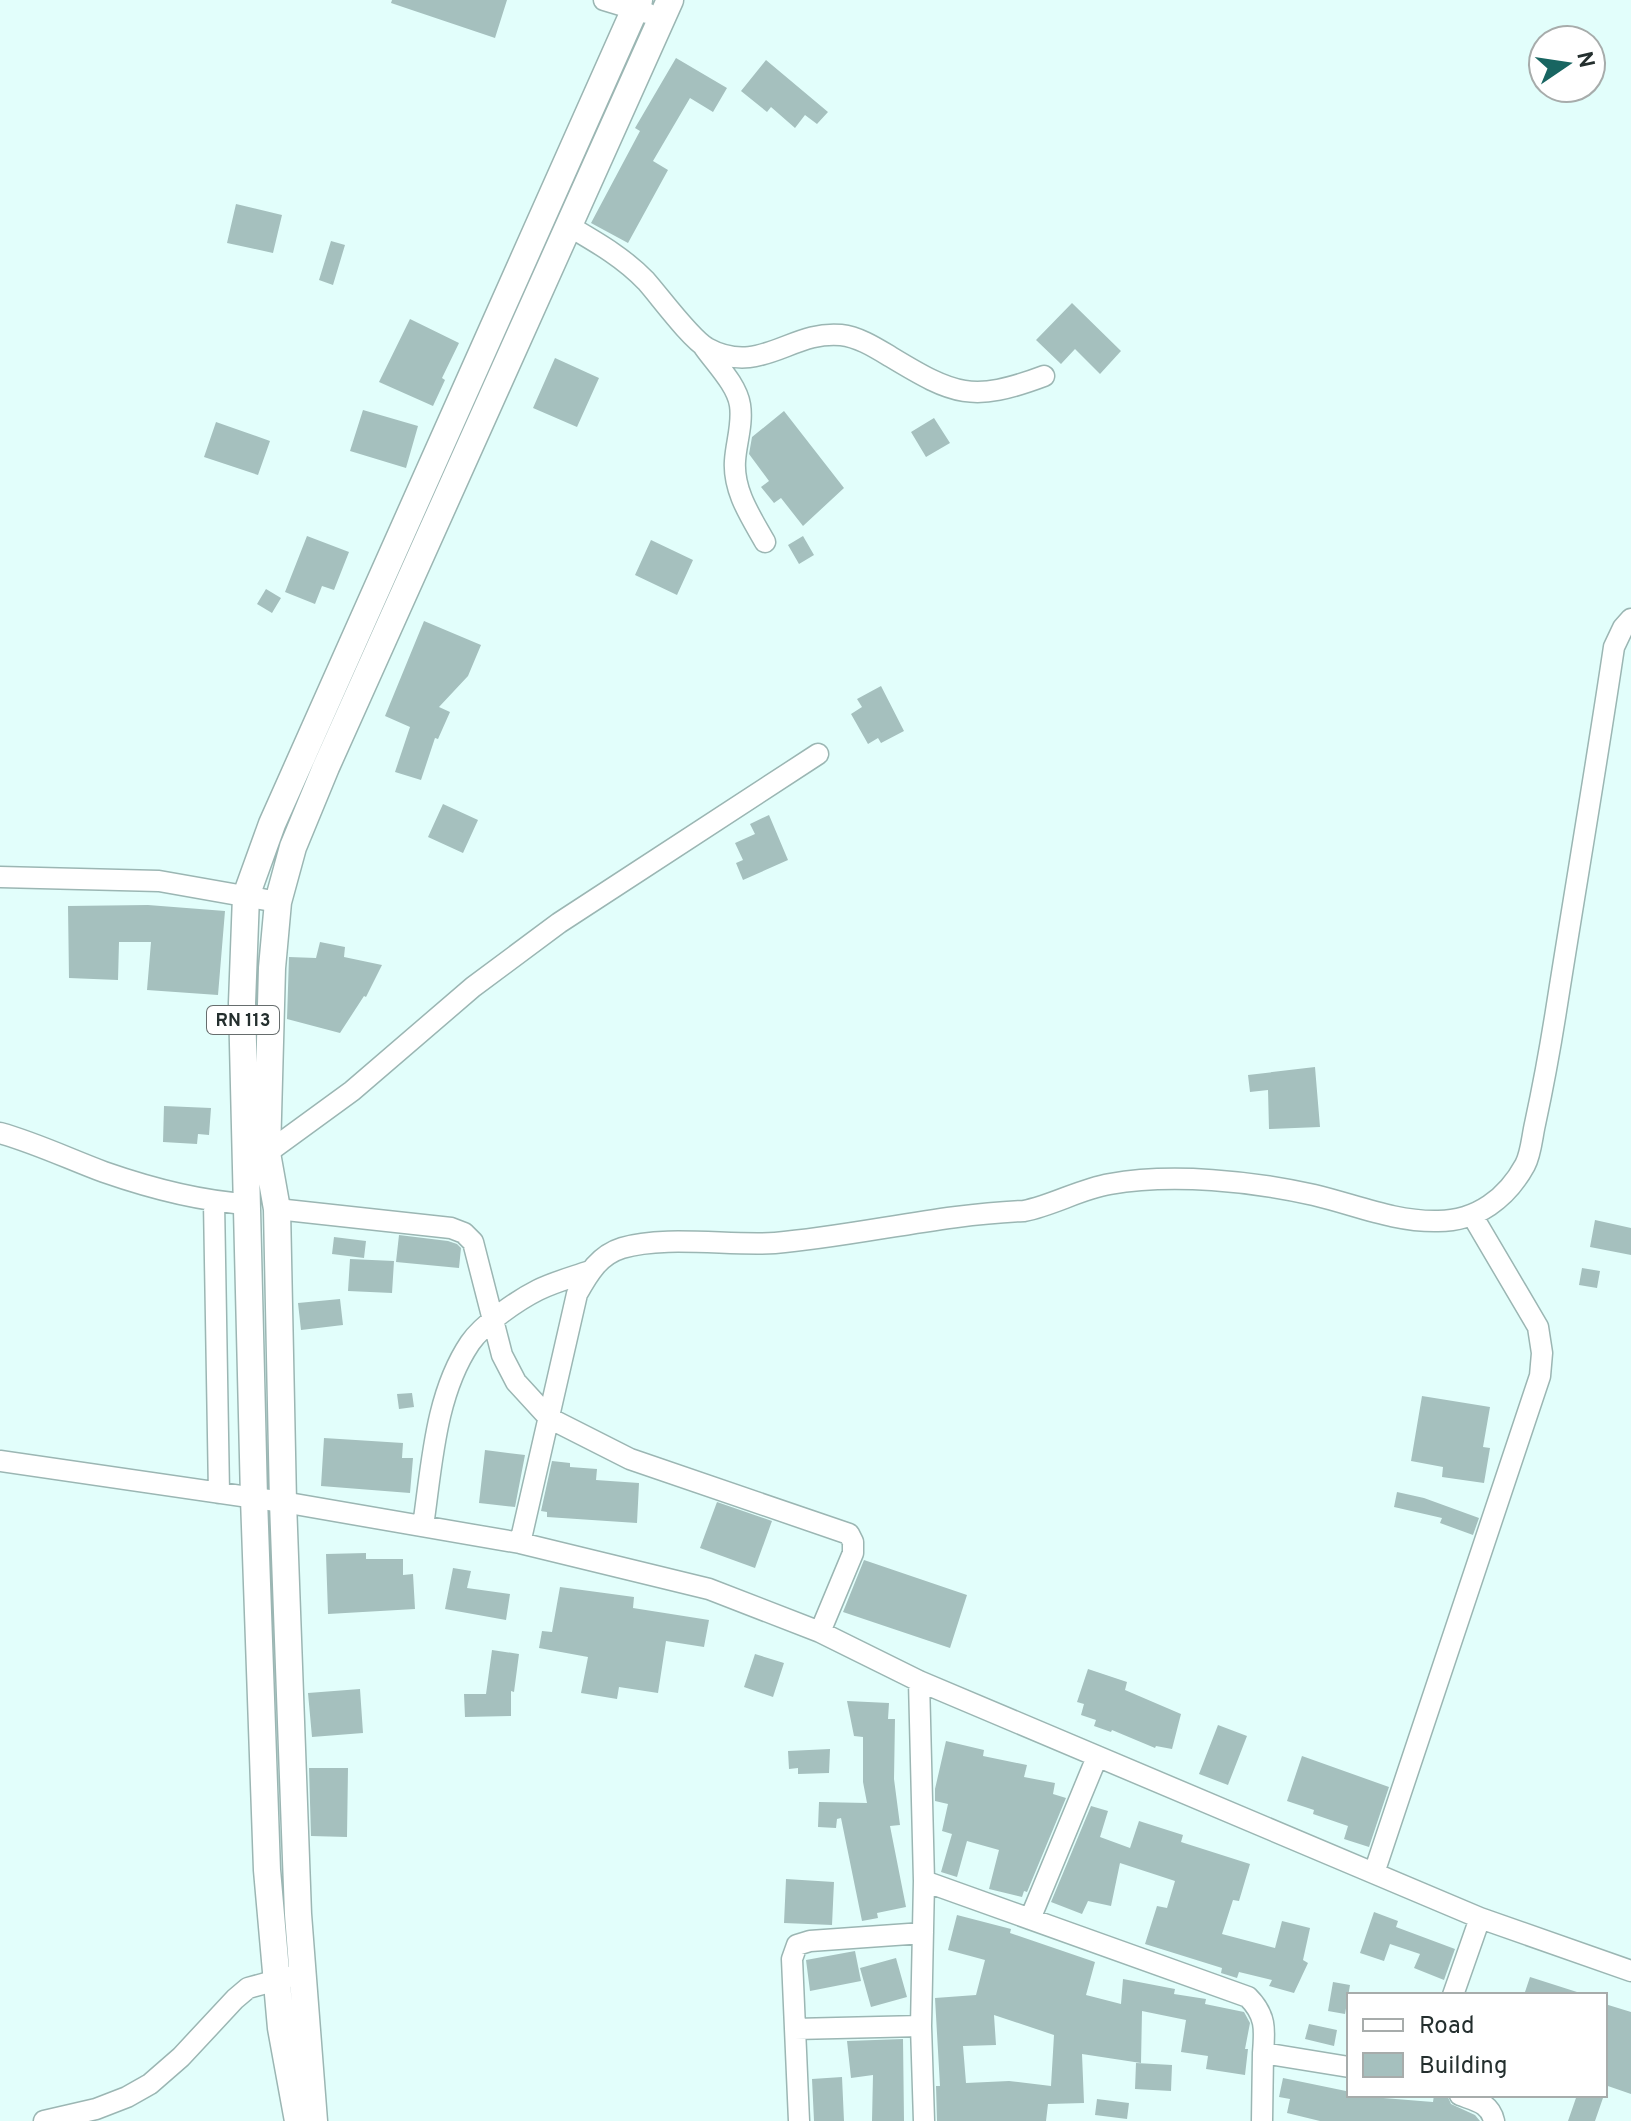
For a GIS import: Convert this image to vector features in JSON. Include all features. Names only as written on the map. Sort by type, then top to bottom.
[{"type":"main road","name":"RN 113","points":[[298,2121],[281,2028],[267,1870],[242,1003],[246,896],[272,824],[637,5]]},
{"type":"main road","name":"RN 113","points":[[314,2121],[302,1974],[283,1502],[277,1209],[267,1153],[272,968],[278,902],[293,847],[326,767],[666,8]]},
{"type":"street","points":[[604,0],[666,8]]},
{"type":"street","points":[[567,225],[617,254],[704,347],[737,394],[741,406],[736,477],[741,497],[765,542]]},
{"type":"street","points":[[704,347],[730,358],[755,358],[824,335],[838,334],[854,337],[933,383],[961,391],[1010,389],[1044,376]]},
{"type":"street","points":[[520,1543],[577,1294],[590,1271],[608,1253],[625,1247],[681,1243],[773,1243],[1024,1211],[1046,1206],[1083,1190],[1160,1179],[1197,1179],[1313,1195],[1418,1221],[1443,1221],[1472,1215],[1495,1203],[1514,1184],[1527,1161],[1548,1059],[1614,647],[1631,619]]},
{"type":"street","points":[[267,1153],[352,1091],[473,987],[559,923],[818,754]]},
{"type":"street","points":[[0,877],[159,881],[278,902]]},
{"type":"street","points":[[0,1133],[106,1173],[214,1202],[247,1204]]},
{"type":"street","points":[[214,1202],[219,1493]]},
{"type":"street","points":[[277,1209],[451,1228],[464,1233],[473,1242],[502,1355],[516,1382],[549,1418],[630,1459],[849,1534],[853,1553],[820,1632]]},
{"type":"street","points":[[1374,1873],[1540,1376],[1542,1353],[1538,1327],[1472,1215]]},
{"type":"street","points":[[423,1526],[438,1421],[452,1380],[472,1340],[516,1303],[540,1289],[590,1271]]},
{"type":"street","points":[[0,1461],[283,1502],[520,1543],[709,1589],[820,1632],[919,1681],[1480,1918],[1631,1971]]},
{"type":"street","points":[[919,1681],[924,1881],[921,2026],[924,2121]]},
{"type":"street","points":[[1030,1919],[1097,1757]]},
{"type":"street","points":[[924,1881],[1248,1997],[1258,2007],[1265,2024],[1262,2121]]},
{"type":"street","points":[[1454,1993],[1480,1918]]},
{"type":"street","points":[[799,2121],[792,1959],[797,1945],[810,1941],[923,1933]]},
{"type":"street","points":[[44,2121],[96,2109],[150,2084],[181,2057],[248,1988],[302,1974]]},
{"type":"street","points":[[795,2029],[921,2026]]},
{"type":"street","points":[[1263,2053],[1347,2067]]},
{"type":"street","points":[[1465,2097],[1486,2105],[1494,2121]]},
{"type":"building","points":[[392,0],[507,0],[495,38],[391,3]]},
{"type":"building","points":[[676,58],[727,88],[713,112],[690,98],[653,161],[668,170],[628,243],[591,223],[640,131],[635,128]]},
{"type":"building","points":[[766,60],[828,112],[817,124],[805,115],[795,128],[771,107],[767,112],[741,91]]},
{"type":"building","points":[[236,204],[282,215],[273,253],[227,243]]},
{"type":"building","points":[[331,241],[345,245],[333,285],[319,280]]},
{"type":"building","points":[[1072,303],[1121,351],[1100,374],[1075,349],[1061,364],[1036,340]]},
{"type":"building","points":[[410,319],[459,343],[433,406],[379,382]]},
{"type":"building","points":[[555,358],[599,378],[577,427],[533,408]]},
{"type":"building","points":[[363,410],[418,426],[406,468],[350,451]]},
{"type":"building","points":[[784,411],[844,488],[803,526],[781,498],[774,503],[761,487],[769,481],[749,454],[752,437]]},
{"type":"building","points":[[934,418],[950,443],[926,457],[911,432]]},
{"type":"building","points":[[216,422],[270,441],[258,475],[204,457]]},
{"type":"building","points":[[307,536],[349,552],[334,590],[322,586],[315,604],[285,592]]},
{"type":"building","points":[[803,536],[814,555],[799,564],[788,545]]},
{"type":"building","points":[[651,540],[693,560],[677,595],[635,575]]},
{"type":"building","points":[[266,589],[281,598],[272,613],[257,604]]},
{"type":"building","points":[[424,621],[481,645],[468,676],[439,707],[450,712],[438,739],[435,738],[421,780],[395,772],[410,727],[385,716]]},
{"type":"building","points":[[881,686],[904,731],[881,743],[878,738],[868,744],[851,714],[862,707],[857,699]]},
{"type":"building","points":[[443,804],[478,820],[463,853],[428,837]]},
{"type":"building","points":[[769,815],[788,860],[743,880],[736,863],[743,860],[735,843],[755,834],[750,824]]},
{"type":"building","points":[[148,905],[225,911],[218,995],[147,990],[151,942],[119,942],[118,980],[69,978],[68,906]]},
{"type":"building","points":[[320,942],[345,947],[344,957],[382,965],[366,997],[340,1033],[287,1019],[289,957],[316,958]]},
{"type":"building","points":[[1315,1067],[1320,1127],[1269,1129],[1268,1090],[1250,1092],[1248,1075]]},
{"type":"building","points":[[164,1106],[211,1108],[209,1135],[198,1134],[197,1144],[163,1142]]},
{"type":"building","points":[[1595,1220],[1631,1228],[1631,1255],[1590,1247]]},
{"type":"building","points":[[399,1235],[457,1244],[461,1248],[459,1268],[396,1262]]},
{"type":"building","points":[[334,1237],[366,1241],[364,1258],[332,1254]]},
{"type":"building","points":[[350,1259],[394,1261],[392,1293],[348,1291]]},
{"type":"building","points":[[1582,1268],[1600,1271],[1597,1288],[1579,1285]]},
{"type":"building","points":[[340,1299],[343,1325],[301,1330],[298,1303]]},
{"type":"building","points":[[412,1393],[414,1407],[399,1409],[397,1394]]},
{"type":"building","points":[[1422,1396],[1490,1407],[1483,1447],[1490,1448],[1484,1483],[1442,1477],[1443,1467],[1411,1461]]},
{"type":"building","points":[[324,1438],[403,1443],[402,1458],[413,1458],[410,1493],[321,1486]]},
{"type":"building","points":[[485,1450],[525,1455],[515,1507],[479,1503]]},
{"type":"building","points":[[552,1461],[570,1463],[570,1467],[597,1469],[596,1480],[639,1483],[637,1523],[547,1517],[547,1512],[541,1511]]},
{"type":"building","points":[[1397,1492],[1424,1498],[1479,1518],[1473,1535],[1440,1523],[1442,1518],[1394,1507]]},
{"type":"building","points":[[717,1502],[772,1521],[755,1568],[700,1548]]},
{"type":"building","points":[[366,1553],[366,1559],[403,1559],[403,1575],[413,1574],[415,1609],[328,1614],[326,1554]]},
{"type":"building","points":[[864,1560],[967,1595],[950,1648],[843,1612]]},
{"type":"building","points":[[453,1568],[471,1571],[467,1588],[510,1594],[506,1620],[445,1609]]},
{"type":"building","points":[[560,1587],[634,1597],[633,1608],[709,1620],[704,1647],[666,1641],[658,1693],[619,1687],[617,1699],[581,1693],[588,1657],[539,1648],[542,1631],[552,1632]]},
{"type":"building","points":[[492,1650],[519,1654],[514,1692],[511,1691],[511,1716],[465,1717],[464,1694],[486,1694]]},
{"type":"building","points":[[755,1654],[784,1663],[773,1697],[744,1687]]},
{"type":"building","points":[[1088,1669],[1127,1682],[1125,1690],[1181,1714],[1172,1749],[1155,1748],[1094,1726],[1096,1720],[1081,1715],[1084,1704],[1077,1702]]},
{"type":"building","points":[[360,1689],[363,1733],[312,1737],[308,1693]]},
{"type":"building","points":[[847,1701],[889,1703],[888,1719],[895,1719],[894,1779],[900,1825],[890,1826],[906,1907],[877,1913],[878,1918],[862,1921],[841,1818],[837,1819],[836,1828],[818,1827],[819,1802],[867,1803],[863,1782],[863,1737],[854,1736]]},
{"type":"building","points":[[1218,1725],[1247,1736],[1228,1785],[1199,1774]]},
{"type":"building","points":[[946,1741],[984,1750],[983,1756],[1027,1765],[1024,1777],[1055,1783],[1053,1794],[1066,1798],[1027,1892],[1024,1891],[1022,1897],[989,1889],[999,1850],[967,1841],[957,1877],[941,1872],[952,1834],[942,1831],[948,1804],[935,1801]]},
{"type":"building","points":[[830,1749],[829,1773],[798,1774],[798,1768],[789,1769],[788,1751]]},
{"type":"building","points":[[1302,1756],[1389,1787],[1369,1847],[1344,1839],[1348,1826],[1287,1801]]},
{"type":"building","points":[[309,1768],[348,1768],[347,1837],[311,1836]]},
{"type":"building","points":[[1091,1806],[1108,1811],[1100,1837],[1130,1848],[1139,1821],[1183,1835],[1181,1842],[1250,1864],[1239,1901],[1233,1900],[1222,1934],[1275,1948],[1282,1921],[1310,1928],[1303,1960],[1308,1963],[1294,1993],[1269,1986],[1272,1980],[1239,1972],[1237,1978],[1221,1973],[1222,1968],[1145,1944],[1157,1906],[1167,1908],[1175,1881],[1120,1863],[1111,1906],[1088,1901],[1082,1914],[1051,1902]]},
{"type":"building","points":[[786,1879],[834,1882],[832,1925],[784,1923]]},
{"type":"building","points":[[1374,1912],[1398,1921],[1396,1927],[1455,1949],[1444,1980],[1414,1968],[1420,1954],[1390,1944],[1384,1961],[1360,1953]]},
{"type":"building","points":[[957,1915],[1011,1929],[1010,1933],[1095,1962],[1086,1995],[1121,2004],[1123,1979],[1175,1989],[1174,1994],[1206,1999],[1205,2004],[1244,2012],[1250,2023],[1245,2049],[1248,2049],[1245,2075],[1206,2069],[1208,2056],[1181,2052],[1186,2020],[1142,2011],[1141,2063],[1082,2054],[1084,2103],[1048,2104],[1046,2121],[937,2121],[936,2086],[940,2086],[935,1998],[976,1995],[985,1960],[948,1950]],"holes":[[[994,2015],[1054,2035],[1051,2086],[1009,2081],[966,2083],[963,2046],[996,2045]]]},
{"type":"building","points":[[855,1951],[861,1981],[810,1991],[806,1960]]},
{"type":"building","points":[[896,1958],[907,1997],[871,2007],[860,1968]]},
{"type":"building","points":[[1530,1977],[1577,1992],[1577,1993],[1525,1993]]},
{"type":"building","points":[[1333,1982],[1350,1985],[1345,2014],[1328,2011]]},
{"type":"building","points":[[1607,2005],[1631,2012],[1631,2094],[1607,2086]]},
{"type":"building","points":[[1309,2024],[1337,2030],[1334,2046],[1305,2039]]},
{"type":"building","points":[[903,2039],[904,2121],[872,2121],[873,2075],[851,2078],[847,2041]]},
{"type":"building","points":[[1136,2063],[1172,2065],[1171,2091],[1135,2089]]},
{"type":"building","points":[[842,2077],[844,2121],[814,2121],[812,2079]]},
{"type":"building","points":[[1283,2078],[1346,2091],[1347,2097],[1433,2102],[1434,2097],[1448,2097],[1451,2104],[1475,2115],[1480,2121],[1320,2121],[1287,2113],[1290,2099],[1279,2097]]},
{"type":"building","points":[[1576,2097],[1603,2097],[1595,2121],[1568,2121]]},
{"type":"building","points":[[1097,2099],[1129,2103],[1127,2119],[1095,2115]]}]
